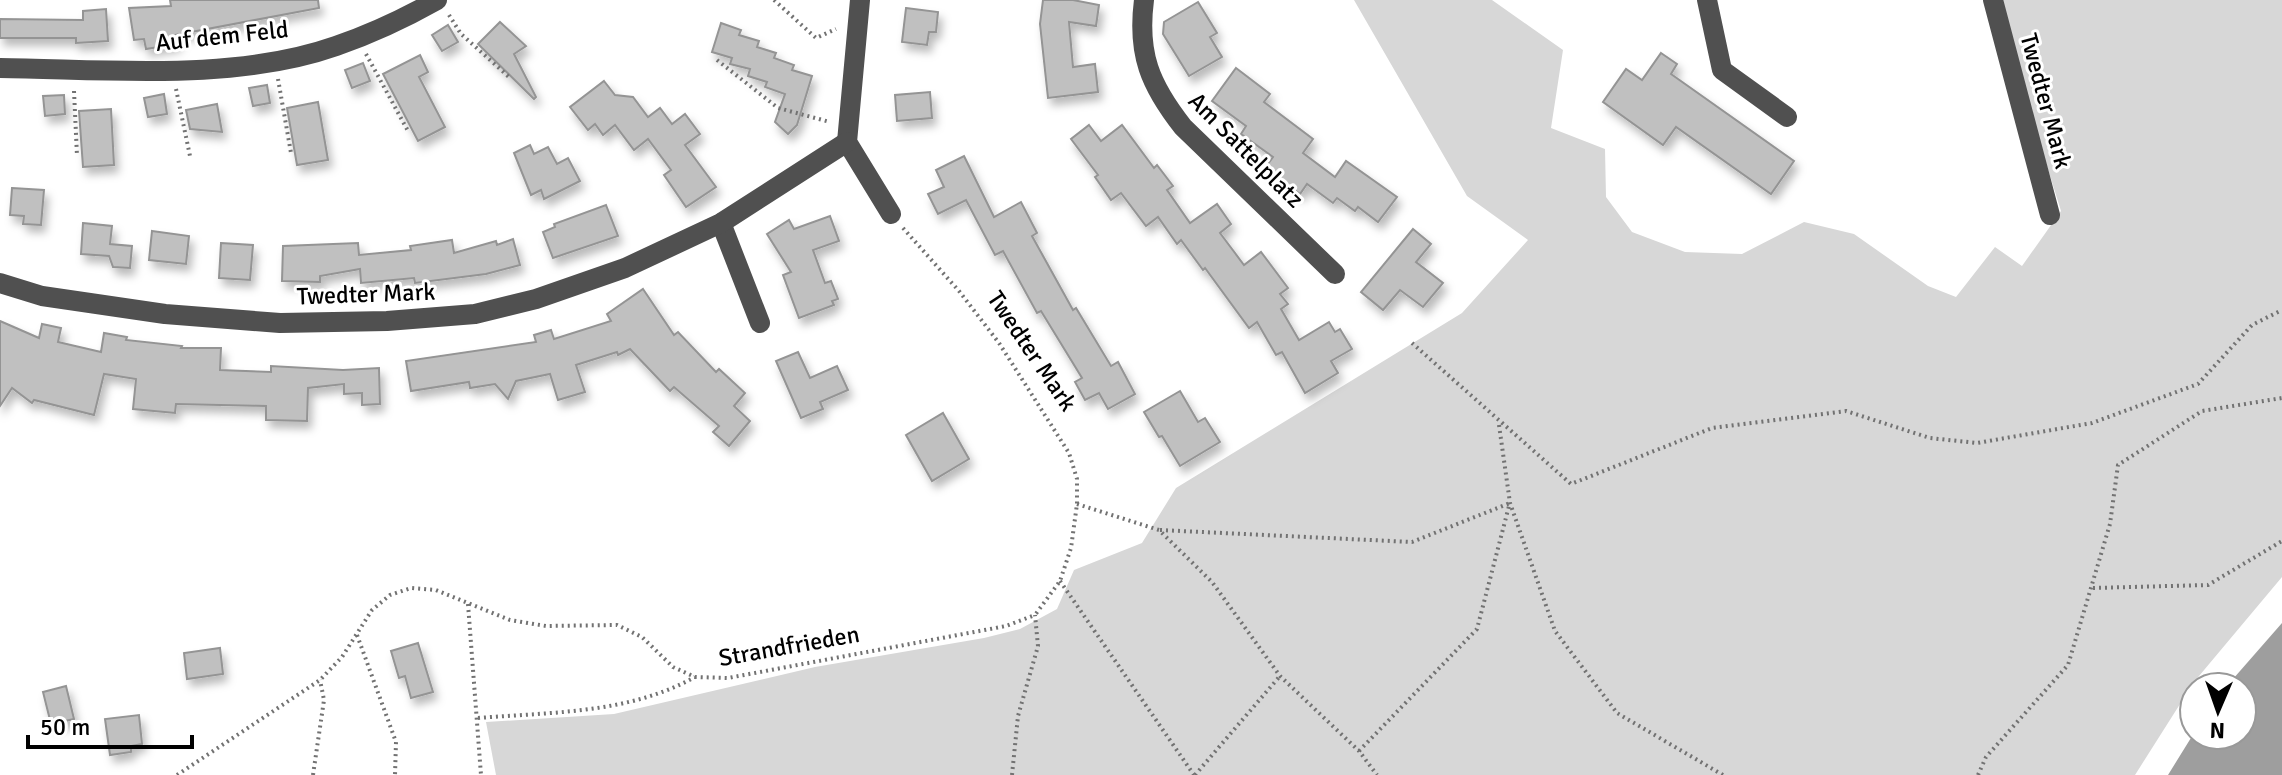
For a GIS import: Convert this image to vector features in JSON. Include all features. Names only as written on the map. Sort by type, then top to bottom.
[{"type":"street","points":[[860,0],[848,133],[891,214]]},
{"type":"street","name":"Am Sattelplatz","points":[[1144,0],[1141,23],[1144,54],[1151,80],[1162,100],[1183,127],[1335,274]]},
{"type":"street","points":[[1707,0],[1722,70],[1787,117]]},
{"type":"street","name":"Twedter Mark","points":[[1993,0],[2050,215]]},
{"type":"street","name":"Auf dem Feld","points":[[0,68],[189,71],[275,61],[335,47],[441,6]]},
{"type":"street","name":"Twedter Mark","points":[[0,283],[42,296],[165,314],[280,323],[387,321],[475,314],[536,299],[625,268],[721,223],[848,133]]},
{"type":"street","points":[[721,223],[760,323]]},
{"type":"path","points":[[774,0],[816,38],[830,32]]},
{"type":"path","points":[[441,6],[461,34],[509,77]]},
{"type":"path","points":[[358,37],[408,131]]},
{"type":"path","points":[[717,60],[778,108],[830,122],[848,133]]},
{"type":"path","points":[[275,61],[291,153]]},
{"type":"path","points":[[73,69],[77,156]]},
{"type":"path","points":[[189,71],[176,88],[176,95],[190,156]]},
{"type":"path","name":"Twedter Mark","points":[[891,214],[959,291],[999,343],[1069,453],[1077,479],[1071,548],[1060,581],[1035,615]]},
{"type":"path","points":[[1412,343],[1571,484],[1712,428],[1846,411],[1930,438],[1977,443],[2092,423],[2198,384],[2252,325],[2282,310]]},
{"type":"path","points":[[1978,775],[1986,757],[2068,665],[2110,524],[2118,465],[2202,411],[2282,398]]},
{"type":"path","points":[[1499,423],[1510,503],[1555,631],[1617,713],[1723,775]]},
{"type":"path","points":[[1077,504],[1159,530],[1412,542],[1510,503]]},
{"type":"path","points":[[1359,751],[1477,629],[1510,503]]},
{"type":"path","points":[[1159,530],[1212,582],[1280,676],[1359,751],[1377,775]]},
{"type":"path","points":[[2092,588],[2208,585],[2282,541]]},
{"type":"path","points":[[1060,581],[1195,775],[1280,676]]},
{"type":"path","name":"Strandfrieden","points":[[177,775],[320,680],[342,657],[372,610],[390,595],[411,588],[436,590],[510,620],[546,626],[617,625],[642,637],[673,667],[695,677],[728,678],[1006,626],[1035,615]]},
{"type":"path","points":[[468,604],[481,775]]},
{"type":"path","points":[[1012,775],[1018,716],[1038,646],[1035,615]]},
{"type":"path","points":[[357,635],[396,742],[395,775]]},
{"type":"path","points":[[478,718],[612,708],[676,688],[695,677]]},
{"type":"path","points":[[313,775],[324,700],[320,680]]},
{"type":"shaded area","points":[[1354,0],[1492,0],[1563,50],[1551,128],[1605,149],[1606,197],[1632,232],[1685,252],[1742,254],[1804,222],[1854,234],[1928,286],[1956,297],[1995,247],[2022,266],[2061,211],[2027,102],[2002,0],[2282,0],[2282,577],[2203,671],[2178,671],[2178,707],[2135,775],[496,775],[486,722],[614,714],[815,667],[984,638],[1020,629],[1057,609],[1074,570],[1142,543],[1176,488],[1462,313],[1528,240],[1467,196]]},
{"type":"shaded area","points":[[2282,623],[2282,775],[2168,775],[2183,751],[2258,751],[2258,671],[2240,671]]},
{"type":"building","points":[[170,0],[318,0],[319,8],[175,35],[177,44],[146,49],[144,39],[134,40],[129,8],[171,6]]},
{"type":"building","points":[[1043,0],[1073,0],[1099,5],[1096,26],[1069,22],[1073,67],[1095,64],[1098,92],[1048,98],[1040,24]]},
{"type":"building","points":[[1198,2],[1217,33],[1210,37],[1222,57],[1189,76],[1163,34],[1164,22]]},
{"type":"building","points":[[906,8],[938,12],[936,32],[929,32],[927,45],[902,42]]},
{"type":"building","points":[[106,9],[108,41],[76,43],[76,38],[0,38],[0,19],[83,20],[83,11]]},
{"type":"building","points":[[500,22],[526,46],[514,54],[536,97],[534,99],[478,44]]},
{"type":"building","points":[[721,23],[741,30],[739,35],[759,41],[757,47],[776,53],[774,58],[794,65],[792,70],[812,76],[797,125],[788,134],[775,122],[785,94],[765,87],[767,82],[748,76],[750,69],[730,64],[732,58],[712,52]]},
{"type":"building","points":[[448,25],[458,42],[442,51],[432,35]]},
{"type":"building","points":[[1661,53],[1677,64],[1671,74],[1794,161],[1771,194],[1676,127],[1663,145],[1603,102],[1626,69],[1642,80]]},
{"type":"building","points":[[420,55],[428,72],[419,77],[445,127],[418,141],[383,74]]},
{"type":"building","points":[[363,63],[370,81],[352,88],[345,70]]},
{"type":"building","points":[[1236,68],[1270,94],[1264,102],[1313,139],[1303,153],[1335,177],[1346,161],[1397,197],[1378,222],[1358,207],[1355,211],[1337,198],[1333,203],[1307,184],[1300,194],[1265,168],[1273,157],[1241,134],[1246,126],[1212,101]]},
{"type":"building","points":[[604,81],[615,95],[633,97],[648,117],[660,108],[672,124],[685,114],[700,134],[685,145],[716,187],[686,207],[664,175],[671,170],[648,139],[634,150],[615,125],[603,135],[595,124],[588,130],[570,107]]},
{"type":"building","points":[[267,85],[270,103],[253,106],[249,88]]},
{"type":"building","points":[[930,92],[932,118],[897,121],[895,95]]},
{"type":"building","points":[[164,94],[167,114],[148,117],[144,98]]},
{"type":"building","points":[[64,95],[65,114],[45,116],[43,96]]},
{"type":"building","points":[[318,102],[328,160],[297,165],[287,108]]},
{"type":"building","points":[[217,104],[222,132],[190,129],[186,110]]},
{"type":"building","points":[[111,109],[114,165],[83,167],[79,111]]},
{"type":"building","points":[[1089,125],[1101,141],[1122,125],[1154,168],[1157,165],[1173,186],[1167,190],[1190,223],[1217,204],[1231,224],[1220,233],[1244,265],[1261,252],[1288,288],[1280,294],[1288,304],[1281,309],[1299,340],[1329,322],[1335,332],[1340,329],[1352,349],[1331,361],[1338,373],[1305,393],[1282,352],[1276,355],[1257,322],[1249,328],[1205,268],[1203,270],[1181,240],[1177,244],[1158,217],[1146,226],[1121,193],[1111,200],[1095,177],[1098,175],[1071,139]]},
{"type":"building","points":[[530,145],[534,154],[548,147],[557,164],[568,158],[580,181],[544,199],[541,190],[531,195],[514,153]]},
{"type":"building","points":[[964,156],[994,217],[1021,202],[1037,233],[1032,236],[1073,310],[1076,308],[1111,366],[1118,362],[1135,394],[1108,409],[1099,393],[1085,400],[1075,382],[1082,378],[1041,311],[1037,313],[1003,251],[995,255],[966,200],[938,214],[928,194],[944,187],[936,170]]},
{"type":"building","points":[[12,188],[44,190],[41,225],[23,224],[24,216],[10,215]]},
{"type":"building","points":[[606,205],[618,236],[553,258],[543,232],[555,227],[554,224]]},
{"type":"building","points":[[830,216],[839,241],[813,250],[825,283],[831,281],[838,299],[832,301],[834,305],[799,318],[783,275],[791,272],[767,234],[789,220],[794,229]]},
{"type":"building","points":[[83,223],[112,226],[110,244],[132,246],[130,268],[113,267],[109,256],[81,254]]},
{"type":"building","points":[[1413,229],[1431,244],[1416,262],[1443,283],[1423,307],[1400,290],[1383,310],[1361,292]]},
{"type":"building","points":[[152,231],[189,236],[186,264],[149,260]]},
{"type":"building","points":[[513,239],[520,265],[486,274],[415,283],[414,278],[361,283],[360,269],[320,276],[320,282],[282,281],[283,246],[358,243],[359,255],[411,250],[410,246],[452,240],[454,253]]},
{"type":"building","points":[[221,243],[253,245],[250,280],[219,278]]},
{"type":"building","points":[[643,289],[674,335],[678,332],[716,372],[719,369],[745,393],[734,406],[750,421],[729,446],[713,432],[719,426],[674,387],[670,391],[630,349],[576,365],[585,392],[558,400],[550,374],[516,381],[508,399],[495,384],[470,388],[469,382],[411,391],[406,361],[536,342],[534,335],[551,330],[554,339],[611,321],[607,314]]},
{"type":"building","points":[[0,321],[39,338],[42,324],[61,328],[58,342],[101,352],[104,333],[127,337],[126,340],[181,348],[221,348],[220,370],[271,372],[271,366],[343,370],[379,368],[380,404],[362,405],[362,393],[344,394],[344,384],[308,388],[307,421],[266,420],[266,406],[176,404],[175,413],[133,409],[136,379],[104,374],[94,415],[34,400],[32,403],[12,388],[0,406]]},
{"type":"building","points":[[798,352],[810,378],[837,366],[848,390],[820,402],[823,409],[801,418],[776,361]]},
{"type":"building","points":[[1180,391],[1198,422],[1205,418],[1220,442],[1180,466],[1144,412]]},
{"type":"building","points":[[943,413],[969,459],[932,481],[906,435]]},
{"type":"building","points":[[418,643],[433,692],[411,698],[405,676],[399,678],[391,651]]},
{"type":"building","points":[[220,648],[223,674],[187,679],[184,653]]},
{"type":"building","points":[[66,686],[74,719],[51,724],[43,692]]},
{"type":"building","points":[[139,715],[142,744],[131,746],[131,752],[110,755],[105,719]]}]
